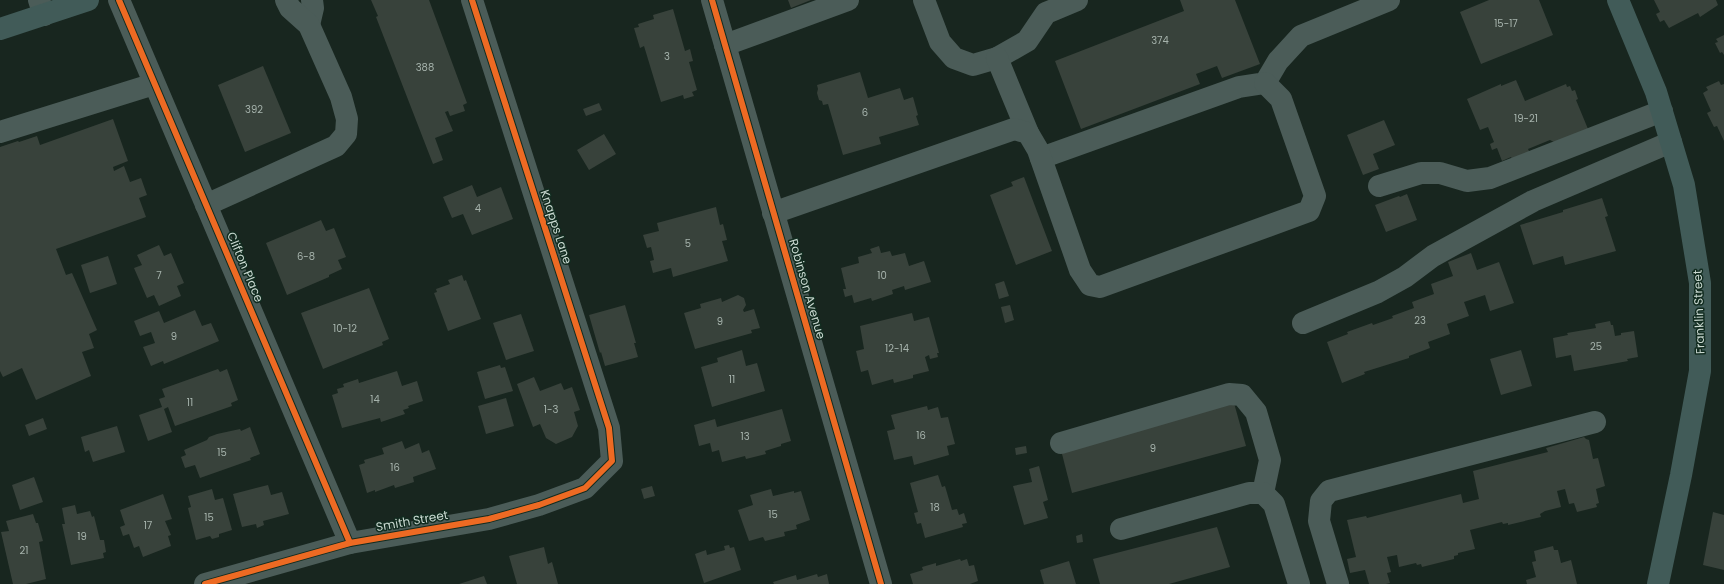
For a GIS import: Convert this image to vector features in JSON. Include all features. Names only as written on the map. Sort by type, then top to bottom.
[{"type":"main road","points":[[0,29],[41,7],[88,0]]},
{"type":"main road","name":"Franklin Street","points":[[1618,0],[1656,92],[1684,185],[1700,283],[1700,371],[1681,475],[1658,584]]},
{"type":"street","name":"Clifton Place","points":[[118,0],[350,543]]},
{"type":"street","points":[[206,205],[336,146],[346,134],[347,119],[341,97],[309,25],[290,8],[286,0]]},
{"type":"street","points":[[309,25],[313,8],[312,0]]},
{"type":"street","name":"Knapps Lane","points":[[472,0],[609,428],[612,461]]},
{"type":"street","name":"Robinson Avenue","points":[[712,0],[882,584]]},
{"type":"street","points":[[725,45],[848,0]]},
{"type":"street","points":[[924,0],[940,42],[954,58],[973,65],[997,58],[1027,41],[1046,13],[1076,0]]},
{"type":"street","points":[[1265,83],[1278,61],[1301,36],[1376,3]]},
{"type":"street","points":[[997,58],[1028,133],[1038,150],[1080,270],[1090,285],[1100,288],[1309,211],[1315,196],[1308,174],[1280,99],[1265,83]]},
{"type":"street","points":[[1041,158],[1239,87],[1265,83]]},
{"type":"street","points":[[0,132],[154,84]]},
{"type":"street","points":[[1379,186],[1421,173],[1440,173],[1468,181],[1490,178],[1662,111]]},
{"type":"street","points":[[773,213],[1014,129],[1028,133]]},
{"type":"street","points":[[1303,323],[1378,292],[1405,277],[1433,256],[1533,200],[1671,142]]},
{"type":"street","points":[[1061,443],[1229,394],[1242,395],[1256,412],[1270,460],[1264,493]]},
{"type":"street","points":[[1338,584],[1319,521],[1321,501],[1329,491],[1595,422]]},
{"type":"street","name":"Smith Street","points":[[205,584],[350,543],[489,519],[539,505],[585,488],[612,461]]},
{"type":"street","points":[[1121,529],[1249,493],[1264,493],[1274,504],[1299,584]]},
{"type":"building","points":[[371,0],[429,0],[467,103],[463,105],[465,111],[450,116],[448,111],[445,112],[453,131],[435,138],[443,160],[433,164],[376,17],[378,16]]},
{"type":"building","points":[[788,0],[811,0],[791,8]]},
{"type":"building","points":[[1180,0],[1235,0],[1260,64],[1222,78],[1217,66],[1196,74],[1200,84],[1081,129],[1055,61],[1184,11]]},
{"type":"building","points":[[1489,0],[1539,0],[1553,35],[1481,64],[1460,12]]},
{"type":"building","points":[[1654,0],[1716,0],[1718,5],[1700,17],[1698,13],[1669,28],[1664,20],[1660,22],[1656,14],[1660,12]]},
{"type":"building","points":[[673,9],[685,51],[690,49],[693,61],[689,62],[697,90],[692,92],[694,96],[684,99],[683,95],[661,102],[644,46],[640,48],[634,28],[639,27],[638,24],[654,19],[653,15]]},
{"type":"building","points":[[1724,35],[1724,55],[1722,52],[1720,53],[1715,43],[1718,42],[1716,39]]},
{"type":"building","points":[[263,66],[291,133],[245,152],[218,85]]},
{"type":"building","points":[[860,72],[868,98],[900,88],[904,100],[913,97],[919,125],[879,137],[881,144],[843,155],[828,104],[823,105],[822,101],[819,100],[817,85]]},
{"type":"building","points":[[1516,80],[1525,101],[1566,84],[1567,87],[1570,86],[1572,91],[1575,90],[1578,99],[1576,100],[1588,129],[1556,143],[1550,140],[1528,149],[1531,155],[1513,162],[1511,157],[1502,161],[1497,148],[1492,150],[1490,144],[1494,142],[1488,127],[1480,130],[1467,99],[1501,84],[1501,86]]},
{"type":"building","points":[[1719,81],[1721,85],[1724,84],[1724,141],[1717,126],[1714,127],[1707,113],[1711,111],[1703,93],[1708,90],[1706,87]]},
{"type":"building","points":[[599,103],[602,110],[586,116],[583,109]]},
{"type":"building","points":[[113,119],[128,161],[113,167],[114,171],[124,166],[130,182],[141,178],[147,195],[139,198],[146,217],[56,249],[66,275],[72,273],[97,330],[89,334],[94,348],[82,352],[91,376],[36,400],[22,368],[3,377],[0,371],[0,147],[37,136],[40,145]]},
{"type":"building","points":[[1384,120],[1395,145],[1373,154],[1379,169],[1363,175],[1347,135]]},
{"type":"building","points":[[604,134],[616,154],[589,170],[577,150]]},
{"type":"building","points":[[1024,177],[1052,251],[1016,265],[990,195],[1013,186],[1011,182]]},
{"type":"building","points":[[472,185],[477,197],[501,187],[513,219],[472,235],[463,214],[452,218],[443,197]]},
{"type":"building","points":[[1407,194],[1417,220],[1386,232],[1375,205]]},
{"type":"building","points":[[1602,198],[1608,216],[1605,217],[1616,251],[1565,265],[1563,256],[1533,265],[1520,225]]},
{"type":"building","points":[[716,207],[720,225],[723,224],[727,240],[722,241],[728,261],[673,277],[671,268],[653,273],[650,261],[654,260],[651,247],[647,248],[643,235],[659,231],[657,223]]},
{"type":"building","points":[[321,220],[326,231],[334,228],[346,257],[338,260],[342,269],[329,275],[329,277],[287,295],[266,243]]},
{"type":"building","points":[[159,245],[164,256],[171,253],[184,283],[177,286],[181,296],[159,306],[154,295],[147,298],[134,268],[142,265],[137,255]]},
{"type":"building","points":[[879,246],[881,253],[890,251],[892,256],[905,253],[909,266],[924,261],[931,282],[905,290],[904,286],[892,290],[893,294],[872,301],[871,298],[854,303],[852,295],[845,297],[843,289],[846,289],[841,268],[859,263],[858,257],[872,253],[870,249]]},
{"type":"building","points":[[1471,253],[1477,270],[1499,262],[1514,303],[1490,311],[1485,295],[1464,302],[1469,316],[1447,324],[1450,334],[1428,342],[1430,348],[1409,356],[1409,358],[1364,372],[1365,374],[1342,383],[1327,342],[1348,334],[1347,332],[1372,323],[1373,325],[1393,318],[1392,316],[1414,308],[1412,302],[1434,294],[1431,284],[1453,276],[1448,262]]},
{"type":"building","points":[[108,256],[117,284],[90,293],[81,265]]},
{"type":"building","points":[[462,275],[464,281],[466,280],[481,319],[448,331],[434,293],[437,292],[436,289],[450,284],[448,280]]},
{"type":"building","points":[[1004,281],[1009,296],[999,299],[995,284]]},
{"type":"building","points":[[369,288],[389,339],[382,342],[383,345],[323,369],[301,313]]},
{"type":"building","points":[[738,295],[744,298],[746,305],[743,310],[744,312],[754,309],[760,328],[751,330],[752,333],[695,349],[684,313],[701,308],[700,304],[721,298],[722,302]]},
{"type":"building","points":[[625,305],[636,343],[634,343],[638,357],[605,366],[589,315]]},
{"type":"building","points":[[1010,305],[1014,320],[1005,323],[1001,307]]},
{"type":"building","points":[[195,310],[202,326],[211,323],[219,341],[164,364],[163,361],[151,366],[143,347],[155,343],[151,332],[140,336],[134,321],[159,311],[164,323]]},
{"type":"building","points":[[912,313],[914,321],[929,317],[939,353],[937,353],[938,357],[930,359],[929,355],[925,357],[929,371],[913,375],[913,378],[894,383],[893,379],[872,385],[868,370],[861,372],[856,351],[864,349],[860,326]]},
{"type":"building","points":[[521,314],[534,351],[506,360],[493,323]]},
{"type":"building","points":[[1610,321],[1611,325],[1613,325],[1615,336],[1621,335],[1621,333],[1634,331],[1638,357],[1627,359],[1628,361],[1574,371],[1571,355],[1556,358],[1553,338],[1568,335],[1567,333],[1596,328],[1595,324]]},
{"type":"building","points":[[742,350],[746,366],[757,363],[765,391],[712,407],[701,367],[718,362],[717,358]]},
{"type":"building","points":[[1521,350],[1532,386],[1501,395],[1490,359]]},
{"type":"building","points":[[500,365],[501,368],[505,367],[513,391],[485,399],[477,372]]},
{"type":"building","points":[[218,369],[220,372],[227,369],[238,400],[231,403],[232,406],[175,426],[168,407],[164,409],[172,432],[148,441],[139,415],[162,407],[159,399],[165,397],[162,389]]},
{"type":"building","points":[[397,371],[402,386],[417,381],[423,401],[408,406],[409,408],[403,410],[405,414],[381,422],[380,418],[342,428],[332,395],[338,393],[337,389],[344,387],[343,384],[358,379],[359,383]]},
{"type":"building","points":[[534,377],[540,391],[561,383],[564,390],[572,387],[580,410],[574,412],[578,426],[572,437],[556,444],[546,438],[540,424],[533,427],[517,384]]},
{"type":"building","points":[[506,398],[514,426],[486,434],[478,406]]},
{"type":"building","points":[[1234,403],[1246,446],[1072,493],[1061,450]]},
{"type":"building","points":[[927,406],[928,410],[938,407],[941,418],[948,417],[955,444],[947,446],[949,455],[914,465],[912,456],[894,460],[887,431],[895,429],[891,415]]},
{"type":"building","points":[[782,409],[791,441],[765,451],[766,454],[746,459],[745,456],[722,462],[719,450],[712,452],[710,443],[699,446],[694,425],[715,419],[717,427]]},
{"type":"building","points":[[43,418],[47,429],[29,436],[25,425]]},
{"type":"building","points":[[117,426],[125,452],[93,462],[89,450],[85,452],[81,437]]},
{"type":"building","points":[[250,427],[260,454],[250,458],[251,460],[200,478],[195,465],[185,468],[181,457],[186,455],[184,450],[217,434],[240,429],[241,431]]},
{"type":"building","points":[[1584,437],[1589,440],[1593,459],[1598,458],[1605,486],[1596,489],[1599,503],[1596,504],[1597,507],[1577,512],[1574,503],[1569,504],[1565,489],[1557,491],[1561,507],[1545,511],[1540,514],[1541,517],[1508,525],[1508,523],[1503,524],[1502,522],[1470,530],[1475,549],[1458,553],[1458,555],[1454,556],[1454,559],[1422,567],[1421,564],[1417,565],[1416,563],[1399,567],[1397,555],[1387,557],[1391,572],[1387,573],[1390,583],[1386,584],[1369,584],[1365,570],[1350,573],[1347,559],[1356,557],[1347,520],[1366,516],[1367,518],[1461,494],[1463,503],[1479,499],[1473,471],[1548,452],[1546,448]]},
{"type":"building","points":[[402,441],[405,449],[419,443],[422,453],[429,450],[436,469],[413,477],[414,482],[395,488],[394,485],[375,492],[375,490],[367,493],[359,465],[365,463],[364,460],[384,454],[382,448]]},
{"type":"building","points":[[1026,446],[1027,453],[1016,455],[1015,448]]},
{"type":"building","points":[[1039,466],[1048,500],[1043,502],[1048,518],[1024,525],[1013,486],[1032,482],[1029,469]]},
{"type":"building","points":[[938,475],[942,487],[945,486],[952,510],[957,509],[959,515],[964,513],[967,523],[962,524],[963,527],[925,538],[921,523],[917,524],[914,513],[918,512],[910,483]]},
{"type":"building","points":[[34,477],[43,502],[20,510],[12,485]]},
{"type":"building","points":[[268,485],[271,495],[282,492],[289,514],[263,521],[264,525],[257,528],[256,524],[242,527],[233,494]]},
{"type":"building","points":[[652,486],[655,496],[644,499],[641,489]]},
{"type":"building","points":[[212,489],[215,500],[223,498],[232,530],[219,534],[219,537],[212,539],[210,536],[196,540],[188,508],[191,507],[188,496]]},
{"type":"building","points":[[771,489],[773,496],[794,491],[794,493],[801,491],[810,520],[796,525],[797,529],[784,532],[785,536],[765,541],[763,537],[749,541],[738,510],[753,505],[750,495]]},
{"type":"building","points":[[163,494],[172,519],[165,521],[171,535],[168,536],[171,546],[143,557],[139,546],[134,548],[129,534],[123,536],[120,527],[125,525],[120,510]]},
{"type":"building","points":[[75,505],[77,514],[90,511],[92,517],[94,516],[100,540],[104,540],[106,552],[103,553],[104,558],[71,565],[62,524],[65,524],[62,508]]},
{"type":"building","points":[[1713,512],[1724,515],[1724,570],[1703,565]]},
{"type":"building","points":[[33,514],[36,523],[38,523],[43,541],[39,542],[46,579],[26,584],[13,584],[1,532],[9,531],[6,521]]},
{"type":"building","points":[[1217,527],[1230,567],[1169,584],[1100,584],[1093,559]]},
{"type":"building","points":[[1082,534],[1083,542],[1077,543],[1076,536]]},
{"type":"building","points":[[729,545],[730,548],[734,547],[741,570],[704,583],[695,554],[706,550],[707,555],[725,550],[724,546]]},
{"type":"building","points":[[1553,546],[1554,550],[1558,550],[1561,563],[1571,560],[1577,584],[1527,584],[1526,580],[1536,577],[1532,562],[1536,561],[1534,551]]},
{"type":"building","points":[[544,547],[548,564],[552,562],[558,584],[517,584],[509,556]]},
{"type":"building","points":[[960,559],[961,561],[967,559],[969,566],[974,565],[978,581],[970,584],[913,584],[910,574],[923,570],[922,567],[936,563],[936,566]]},
{"type":"building","points":[[1069,561],[1076,584],[1044,584],[1040,570]]},
{"type":"building","points":[[817,574],[818,577],[827,574],[829,584],[774,584],[773,582],[796,575],[797,580]]},
{"type":"building","points":[[484,576],[487,584],[459,584]]},
{"type":"cycle path","points":[[119,0],[350,543]]},
{"type":"cycle path","points":[[205,584],[350,543],[489,519],[539,505],[585,488],[612,461],[609,428],[472,0]]},
{"type":"cycle path","points":[[712,0],[881,584]]}]
